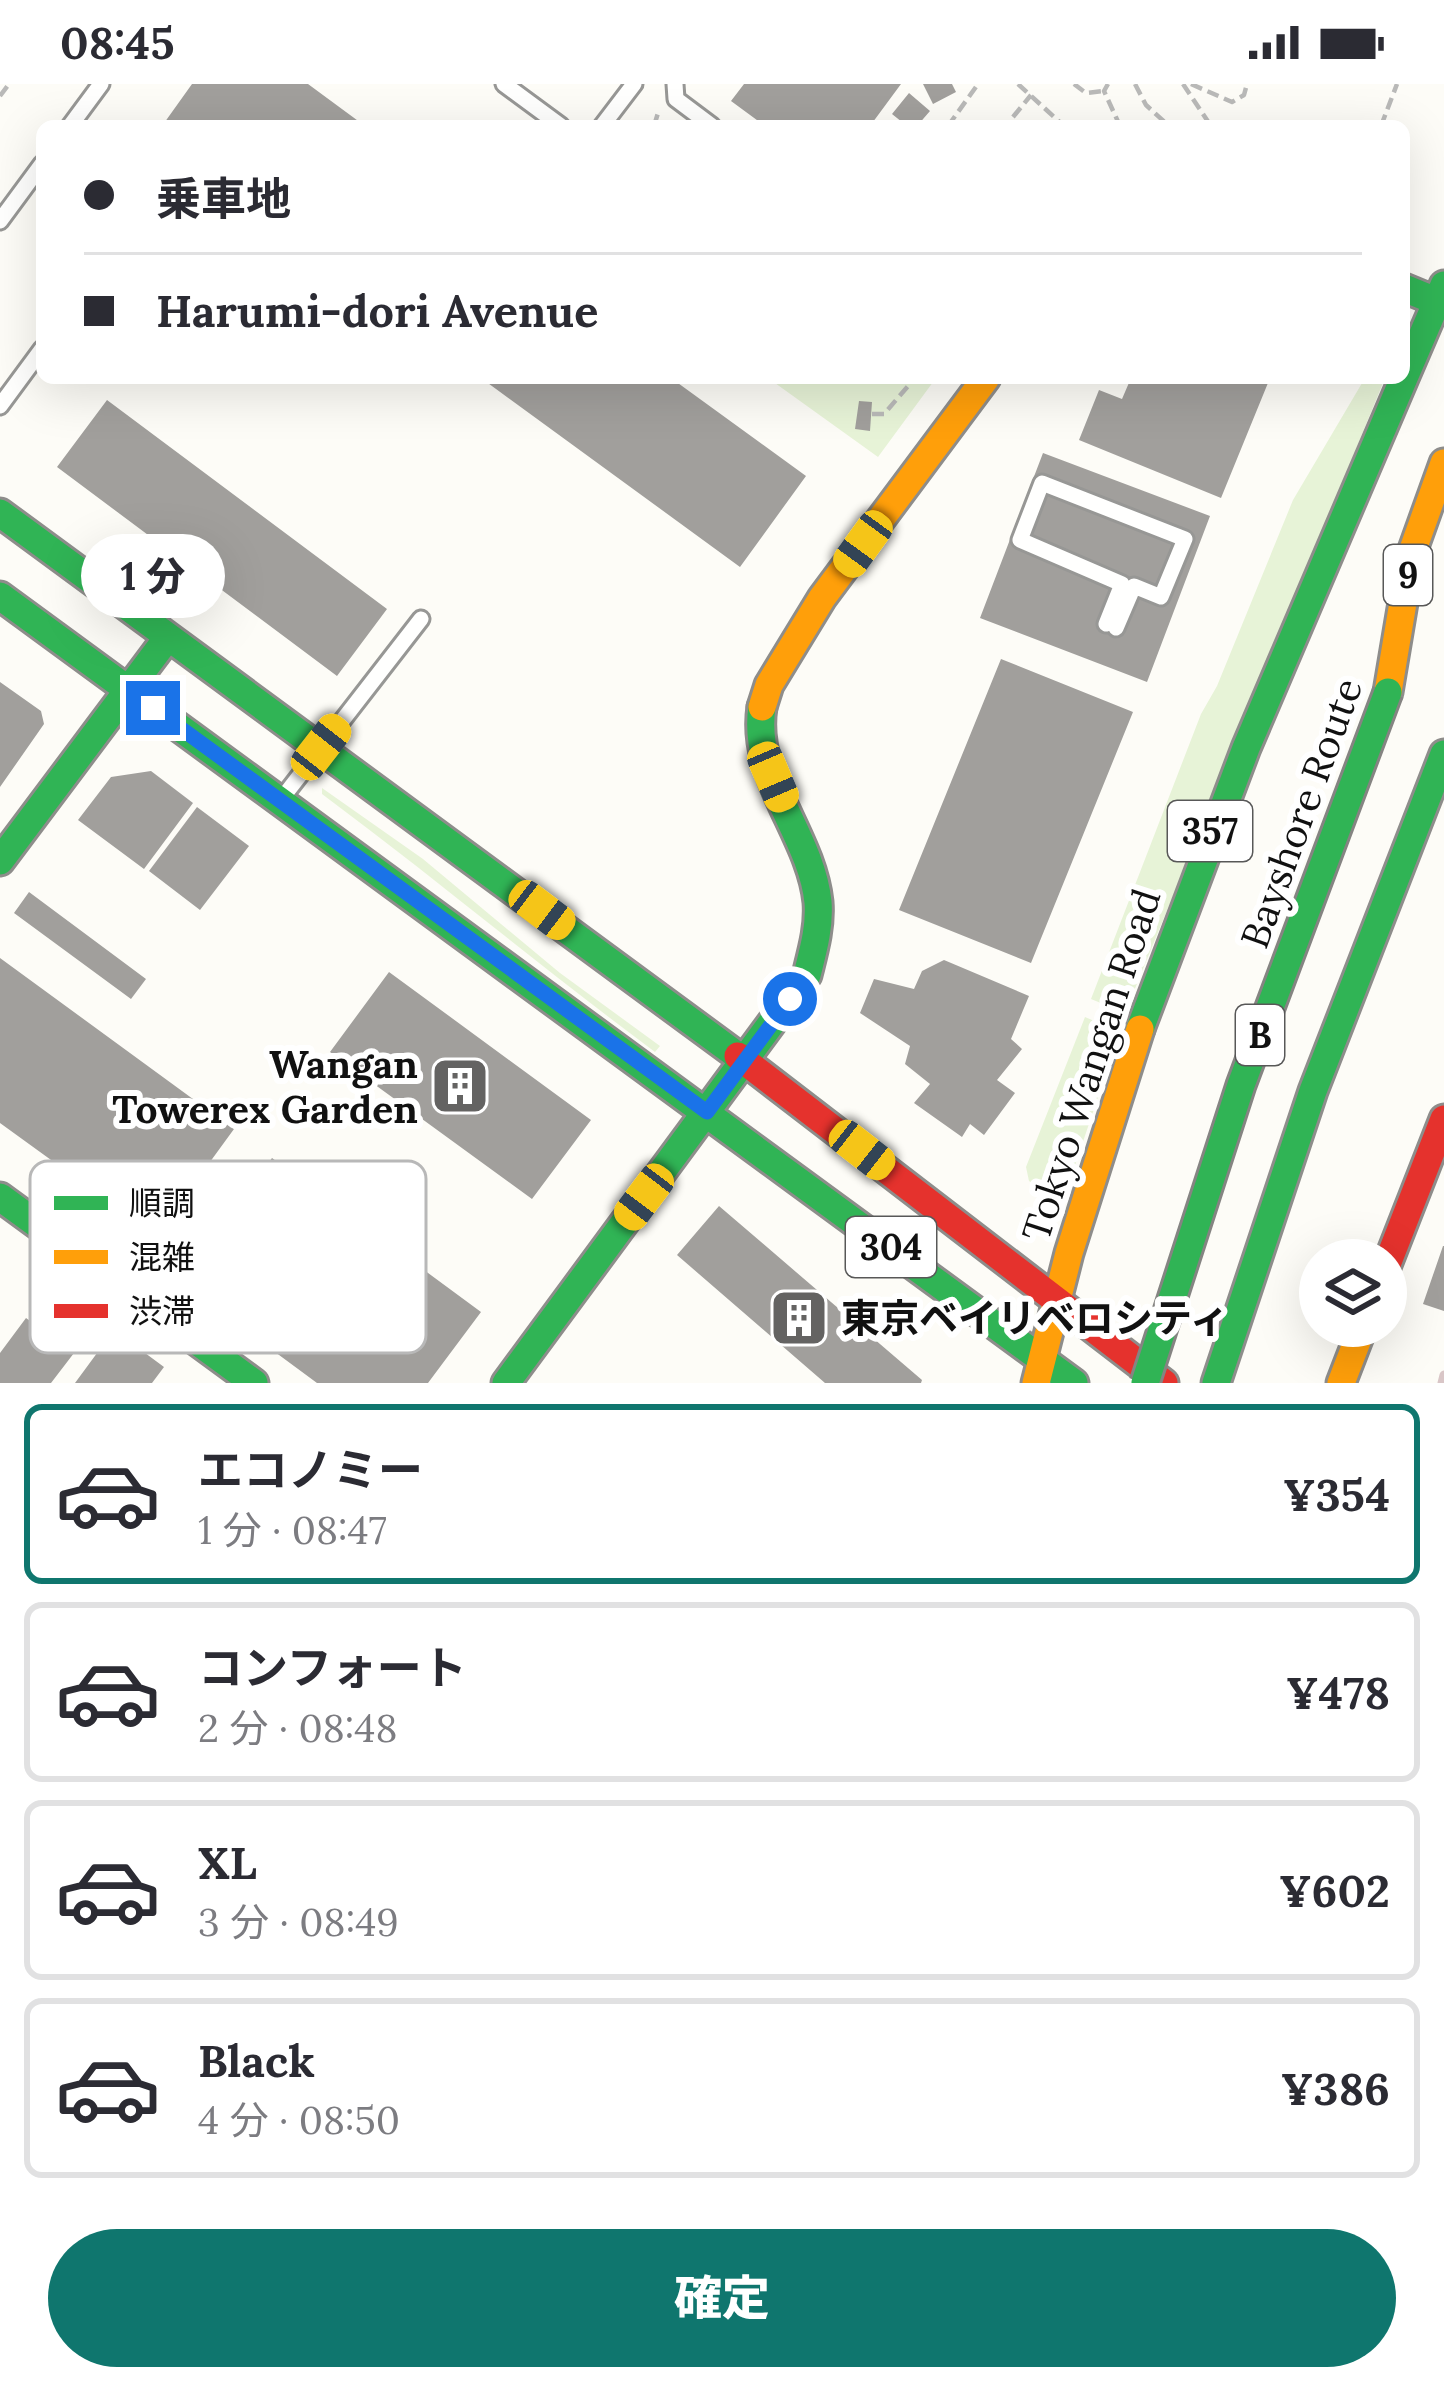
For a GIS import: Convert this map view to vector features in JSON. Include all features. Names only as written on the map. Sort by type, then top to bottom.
[{"type":"main road","points":[[1410,289],[1441,293]]},
{"type":"main road","name":"Tokyo Wangan Road","points":[[1410,364],[1441,293]]},
{"type":"main road","points":[[506,1383],[807,975],[821,924],[814,876],[763,745],[760,709],[765,689],[815,610],[982,384]]},
{"type":"main road","name":"Tokyo Wangan Road","points":[[1039,1371],[1139,1030],[1208,835],[1401,384]]},
{"type":"main road","name":"9","points":[[1388,692],[1411,555],[1444,463]]},
{"type":"main road","name":"304","points":[[0,513],[745,1061],[1164,1383]]},
{"type":"main road","name":"Bayshore Route","points":[[1145,1383],[1241,1085],[1444,545]]},
{"type":"main road","name":"304","points":[[0,596],[707,1112],[1039,1371],[1074,1383]]},
{"type":"main road","points":[[0,861],[168,637]]},
{"type":"main road","name":"B","points":[[1221,1383],[1231,1332],[1313,1091],[1444,754]]},
{"type":"main road","name":"B","points":[[1313,1091],[1409,916],[1444,830]]},
{"type":"main road","points":[[1397,1239],[1444,1119]]},
{"type":"main road","points":[[0,1197],[30,1219]]},
{"type":"main road","points":[[1341,1383],[1355,1347]]},
{"type":"main road","points":[[213,1353],[254,1383]]},
{"type":"lane","points":[[74,120],[101,84]]},
{"type":"lane","points":[[504,84],[553,120]]},
{"type":"lane","points":[[607,120],[634,84]]},
{"type":"lane","points":[[675,84],[676,98],[704,120]]},
{"type":"lane","points":[[0,220],[36,172]]},
{"type":"lane","points":[[0,406],[36,358]]},
{"type":"lane","points":[[1042,483],[1185,539],[1161,597],[1133,586],[1111,626],[1122,584],[1021,541],[1042,483]]},
{"type":"lane","points":[[280,800],[421,619]]},
{"type":"path","points":[[0,96],[9,84]]},
{"type":"path","points":[[952,120],[978,84]]},
{"type":"path","points":[[1018,84],[1058,120]]},
{"type":"path","points":[[1074,84],[1086,93],[1106,88],[1118,120]]},
{"type":"path","points":[[1135,84],[1146,105],[1162,120]]},
{"type":"path","points":[[1187,84],[1232,102],[1244,95],[1247,84]]},
{"type":"path","points":[[1187,84],[1208,120]]},
{"type":"path","points":[[1383,120],[1397,84]]},
{"type":"path","points":[[1013,117],[1030,94]]},
{"type":"path","points":[[872,414],[884,414],[906,384]]},
{"type":"path","points":[[911,384],[919,393]]},
{"type":"green space","points":[[776,384],[932,384],[878,457]]},
{"type":"green space","points":[[1361,384],[1383,384],[1125,1013],[1091,999],[1201,714],[1217,686],[1293,500]]},
{"type":"green space","points":[[322,788],[423,859],[560,973],[660,1046],[655,1052],[613,1020],[322,794]]},
{"type":"green space","points":[[1085,1017],[1120,1032],[1062,1204],[1029,1181],[1026,1167]]},
{"type":"building","points":[[192,84],[308,84],[357,120],[166,120]]},
{"type":"building","points":[[744,84],[901,84],[874,120],[757,120],[731,101]]},
{"type":"building","points":[[923,84],[952,84],[956,92],[933,104]]},
{"type":"building","points":[[909,93],[930,111],[922,120],[900,120],[892,114]]},
{"type":"building","points":[[489,384],[679,384],[806,476],[740,567]]},
{"type":"building","points":[[1128,384],[1268,384],[1221,498],[1079,440],[1099,390],[1122,399]]},
{"type":"building","points":[[107,400],[387,609],[337,676],[57,467]]},
{"type":"building","points":[[859,401],[872,402],[870,431],[855,429]]},
{"type":"building","points":[[1043,453],[1210,516],[1147,682],[980,618]]},
{"type":"building","points":[[1001,659],[1133,712],[1031,963],[899,910]]},
{"type":"building","points":[[0,682],[41,711],[44,724],[0,787]]},
{"type":"building","points":[[151,771],[193,803],[144,869],[78,820],[111,777]]},
{"type":"building","points":[[197,807],[249,846],[200,910],[149,871]]},
{"type":"building","points":[[29,892],[146,979],[131,999],[14,913]]},
{"type":"building","points":[[0,958],[234,1129],[211,1161],[52,1161],[0,1123]]},
{"type":"building","points":[[944,960],[1029,996],[1011,1039],[1022,1049],[997,1080],[1015,1093],[984,1135],[970,1124],[962,1137],[914,1103],[930,1084],[905,1064],[910,1046],[860,1013],[874,979],[914,989],[922,971]]},
{"type":"building","name":"Wangan Towerex Garden","points":[[389,972],[591,1120],[532,1199],[330,1052]]},
{"type":"building","name":"東京ベイリベロシティ","points":[[719,1206],[921,1383],[825,1383],[677,1255]]},
{"type":"building","points":[[1444,1246],[1444,1311],[1423,1304]]},
{"type":"building","points":[[426,1271],[481,1312],[428,1383],[317,1383],[276,1353],[426,1353]]},
{"type":"building","points":[[26,1318],[30,1321],[30,1353],[74,1353],[51,1383],[0,1383],[0,1353]]},
{"type":"building","points":[[97,1353],[145,1353],[164,1367],[152,1383],[75,1383]]},
{"type":"railway","points":[[1442,1383],[1444,1375]]},
{"type":"traffic: fast","points":[[1410,364],[1444,285]]},
{"type":"traffic: fast","points":[[1410,290],[1438,302]]},
{"type":"traffic: fast","points":[[1140,1029],[1246,748],[1401,384]]},
{"type":"traffic: fast","points":[[0,513],[738,1056]]},
{"type":"traffic: fast","points":[[0,596],[1074,1383]]},
{"type":"traffic: fast","points":[[0,861],[168,637]]},
{"type":"traffic: fast","points":[[1145,1383],[1241,1085],[1388,692]]},
{"type":"traffic: fast","points":[[506,1383],[807,975],[818,902],[805,853],[765,758],[762,707]]},
{"type":"traffic: fast","points":[[1216,1383],[1313,1091],[1444,754]]},
{"type":"traffic: fast","points":[[0,1197],[30,1219]]},
{"type":"traffic: fast","points":[[213,1353],[254,1383]]},
{"type":"traffic: slow","points":[[762,707],[769,685],[822,598],[982,384]]},
{"type":"traffic: slow","points":[[1388,692],[1411,555],[1444,463]]},
{"type":"traffic: slow","points":[[1036,1383],[1069,1253],[1140,1029]]},
{"type":"traffic: slow","points":[[1341,1383],[1355,1347]]},
{"type":"traffic: jam","points":[[738,1056],[1164,1383]]},
{"type":"traffic: jam","points":[[1397,1239],[1444,1119]]},
{"type":"place","name":"Wangan Towerex Garden","points":[[460,1086]]},
{"type":"place","name":"東京ベイリベロシティ","points":[[799,1318]]},
{"type":"route","points":[[153,708],[707,1112],[790,999]]}]
